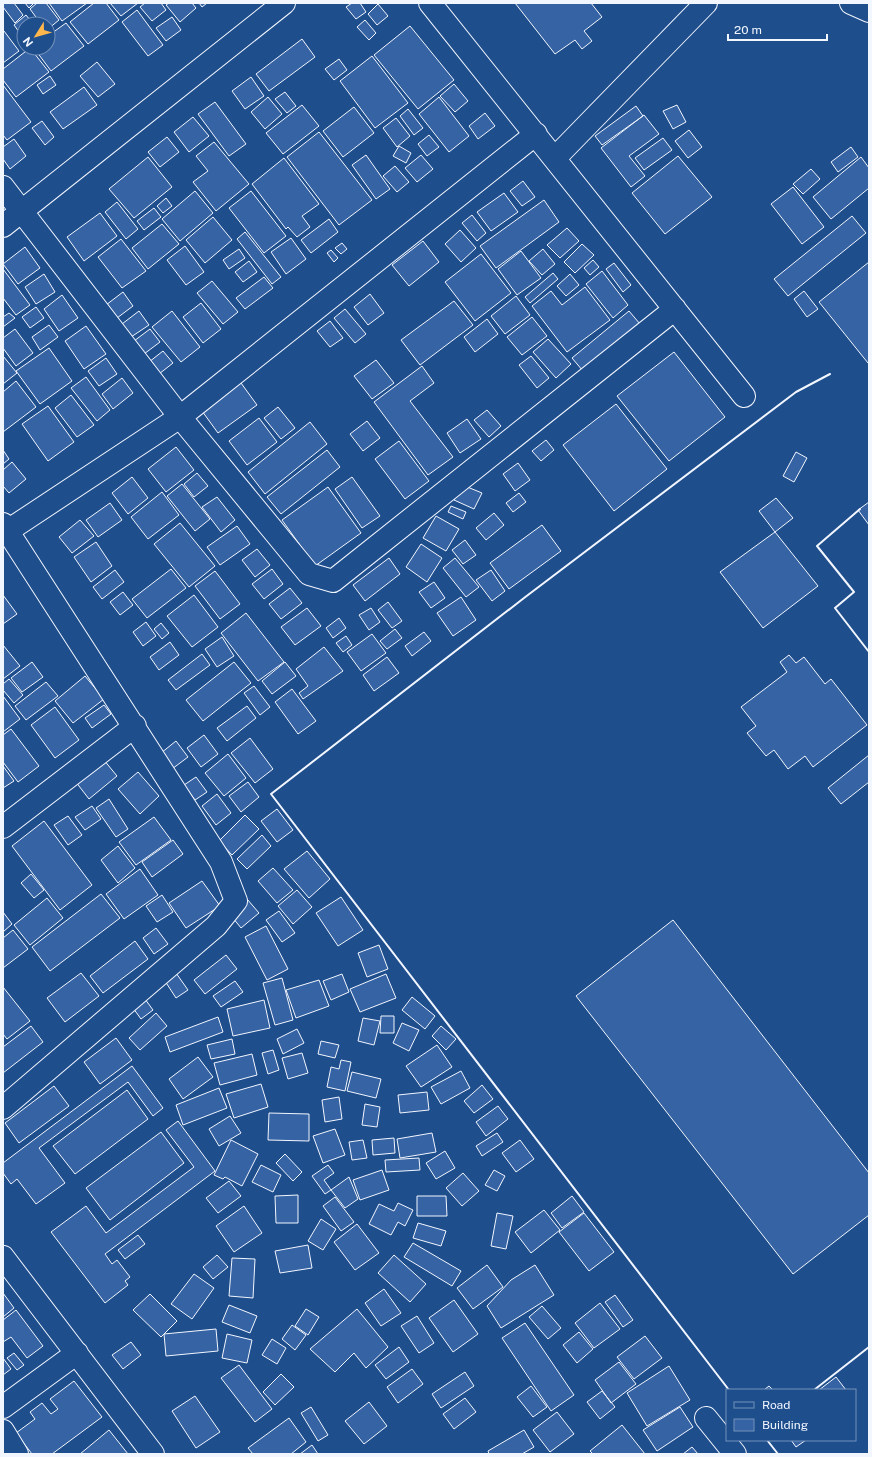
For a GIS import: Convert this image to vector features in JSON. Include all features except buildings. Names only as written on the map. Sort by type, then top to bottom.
[{"type":"street","points":[[3,226],[284,3]]},
{"type":"street","points":[[430,3],[744,396]]},
{"type":"street","points":[[555,158],[706,3]]},
{"type":"street","points":[[850,3],[869,11]]},
{"type":"street","points":[[3,1108],[216,926],[236,901],[221,862],[135,726],[5,529],[180,417],[536,134]]},
{"type":"street","points":[[3,187],[180,417],[309,574],[333,581],[675,309]]},
{"type":"street","points":[[3,827],[135,726]]},
{"type":"street","points":[[3,1257],[153,1454]]},
{"type":"street","points":[[3,1407],[77,1353]]},
{"type":"street","points":[[706,1418],[735,1454]]},
{"type":"street","points":[[3,1431],[17,1454]]},
{"type":"wall","points":[[728,1389],[271,794],[524,598],[796,392],[830,374]]},
{"type":"wall","points":[[860,509],[817,546],[854,592],[835,608],[869,652]]},
{"type":"wall","points":[[815,1389],[869,1347]]},
{"type":"wall","points":[[768,1441],[778,1454]]}]
